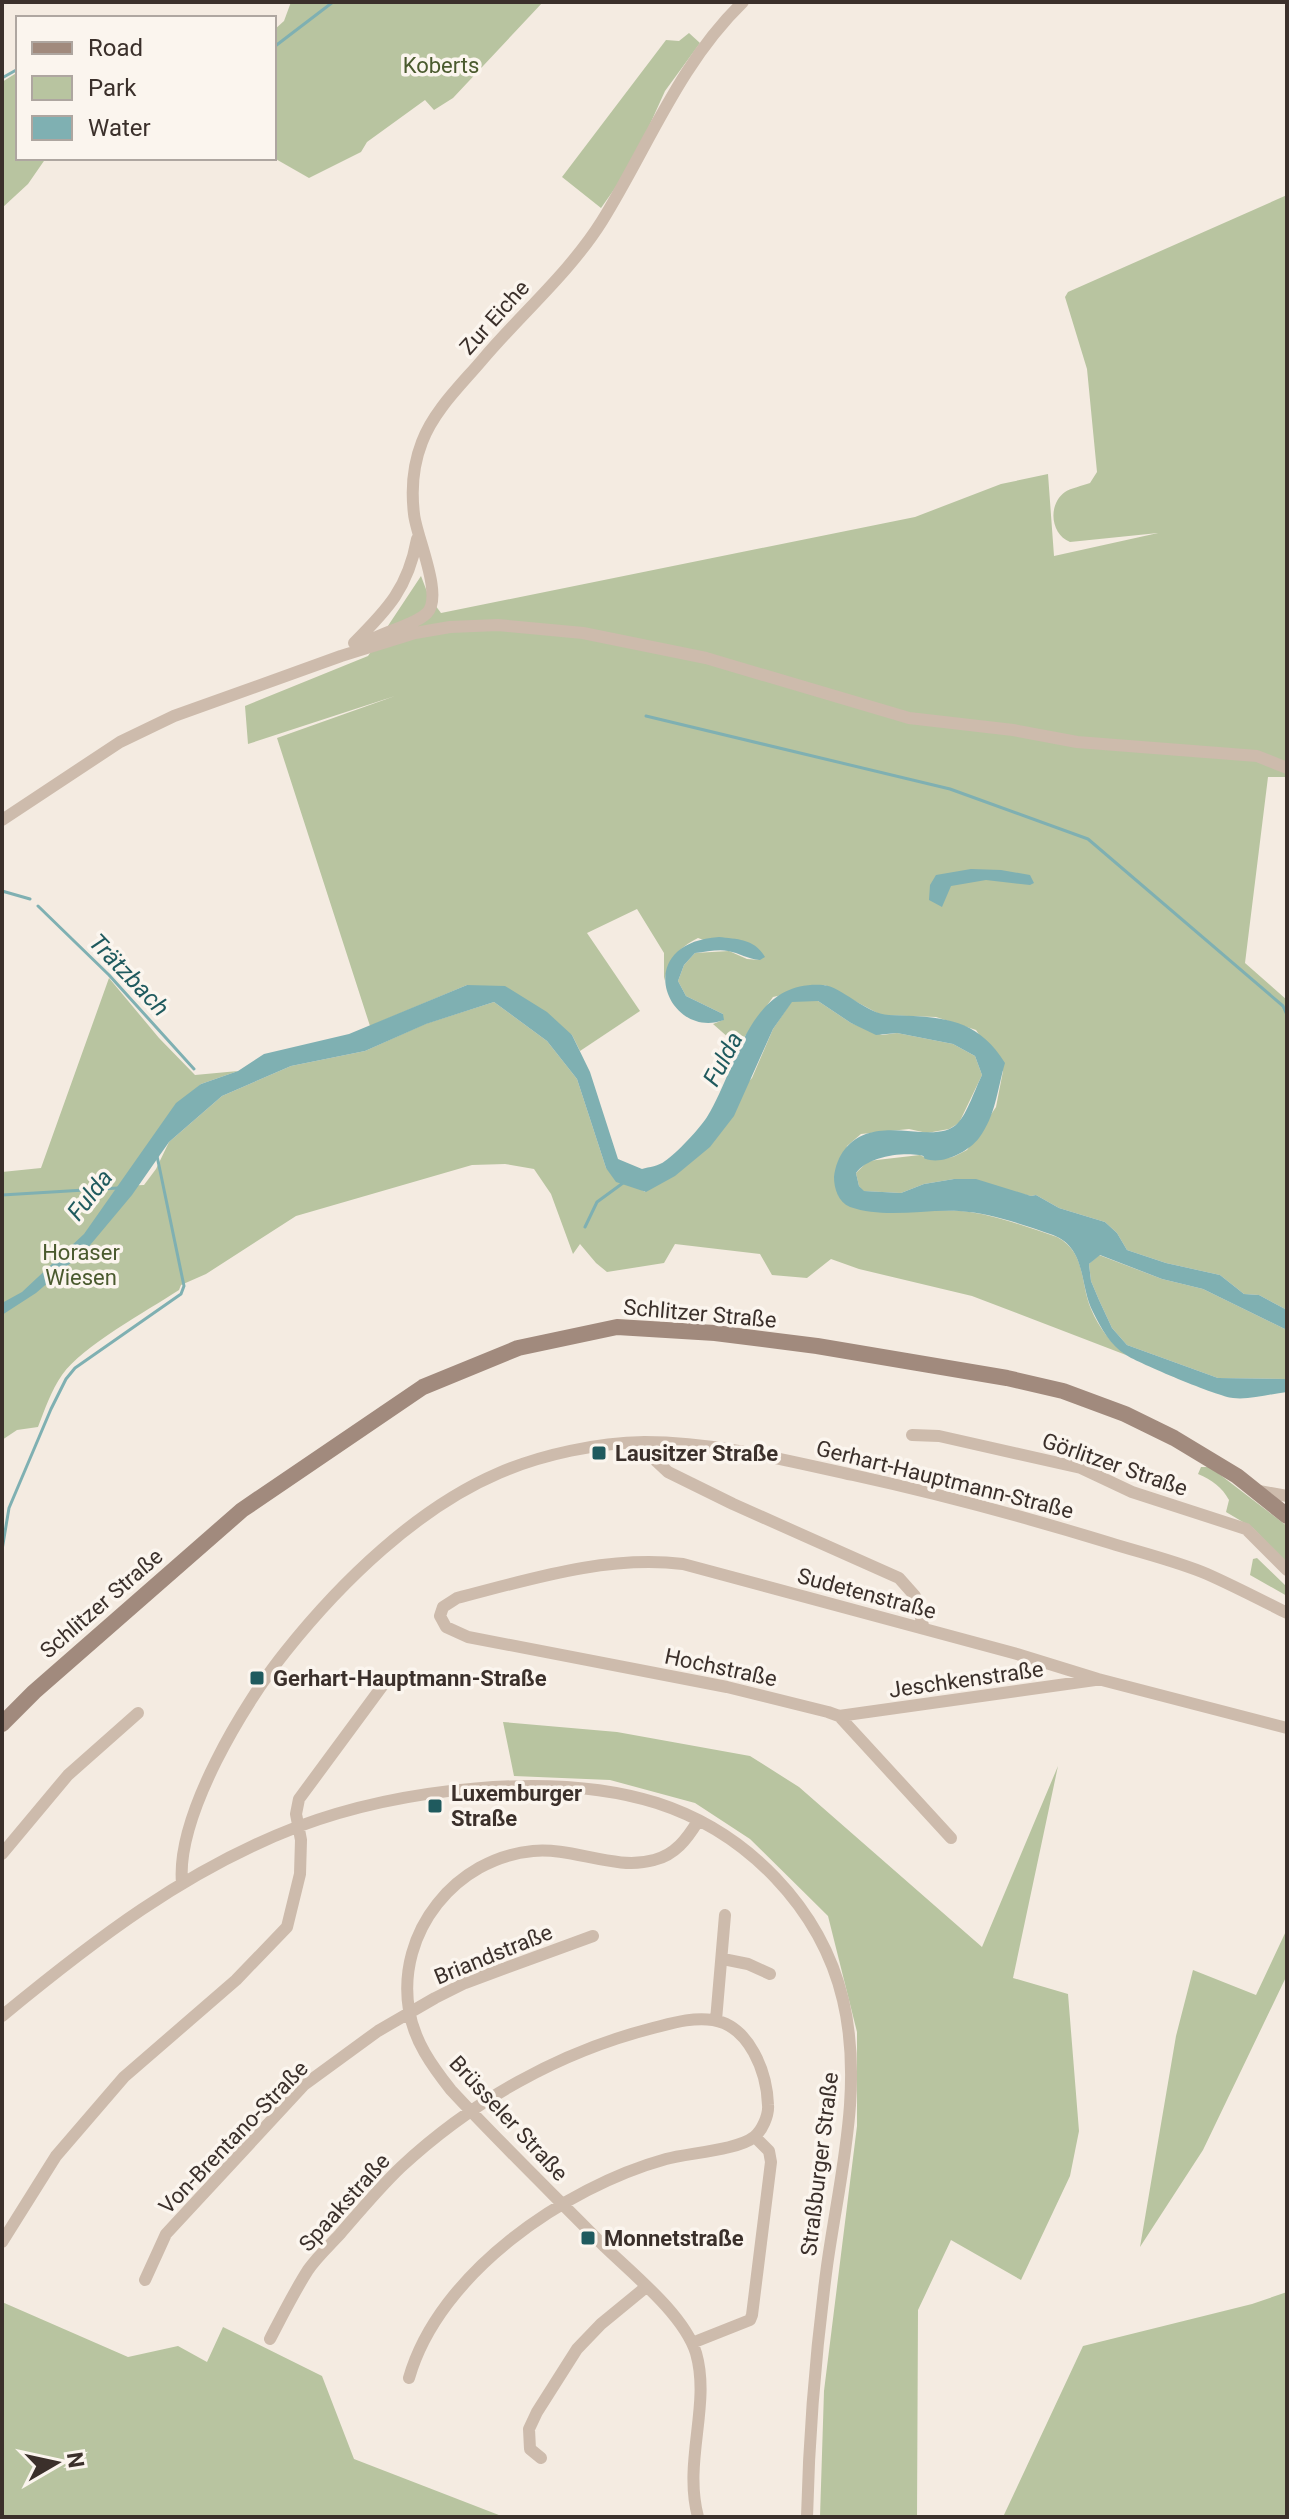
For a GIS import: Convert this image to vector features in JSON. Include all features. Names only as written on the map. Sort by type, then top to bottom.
[{"type":"main road","name":"Schlitzer Straße","points":[[2,1724],[34,1692],[242,1510],[423,1387],[518,1348],[617,1327],[715,1333],[817,1346],[1007,1378],[1063,1391],[1125,1414],[1174,1438],[1219,1464],[1287,1516]]},
{"type":"street","name":"Zur Eiche","points":[[346,654],[371,638],[428,612],[432,605],[431,580],[418,535],[413,481],[415,463],[430,424],[491,350],[587,243],[638,160],[681,79],[743,2]]},
{"type":"street","points":[[346,654],[402,587],[412,566],[418,535]]},
{"type":"street","points":[[2,820],[99,755],[145,729],[346,654],[415,633],[450,627],[498,625],[583,633],[706,658],[909,718],[1013,730],[1077,742],[1257,756],[1287,768]]},
{"type":"street","name":"Görlitzer Straße","points":[[912,1435],[939,1436],[1081,1468],[1132,1492],[1246,1529],[1287,1570]]},
{"type":"street","points":[[644,1442],[653,1458],[668,1472],[899,1578],[915,1596],[924,1629]]},
{"type":"street","name":"Gerhart-Hauptmann-Straße","points":[[182,1883],[182,1851],[226,1745],[275,1664],[339,1590],[438,1507],[497,1473],[564,1453],[644,1442],[784,1460],[992,1507],[1204,1573],[1287,1613]]},
{"type":"street","points":[[1255,1490],[1287,1496]]},
{"type":"street","name":"Sudetenstraße","points":[[440,1616],[443,1607],[457,1598],[577,1569],[653,1560],[683,1564],[1287,1728]]},
{"type":"street","name":"Hochstraße","points":[[440,1616],[446,1627],[468,1637],[727,1687],[839,1716]]},
{"type":"street","name":"Jeschkenstraße","points":[[839,1716],[1098,1679]]},
{"type":"street","points":[[2,2242],[56,2156],[124,2077],[236,1980],[287,1927],[302,1853],[296,1814],[299,1799],[386,1681]]},
{"type":"street","points":[[2,1854],[68,1775],[138,1713]]},
{"type":"street","points":[[839,1716],[951,1838]]},
{"type":"street","name":"Straßburger Straße","points":[[2,2016],[88,1946],[182,1883],[240,1852],[298,1827],[344,1812],[408,1797],[457,1791],[523,1787],[574,1789],[657,1803],[698,1821],[733,1842],[767,1867],[798,1904],[823,1945],[847,2017],[851,2055],[850,2104],[821,2317],[807,2517]]},
{"type":"street","name":"Brüsseler Straße","points":[[698,1821],[677,1848],[653,1861],[619,1862],[561,1851],[534,1851],[504,1856],[475,1869],[440,1900],[421,1930],[409,1966],[409,2012],[417,2039],[432,2066],[470,2111],[646,2287],[692,2343],[700,2380],[692,2472],[698,2517]]},
{"type":"street","points":[[409,2378],[415,2354],[474,2273],[500,2248],[562,2203],[639,2167],[738,2145],[755,2137],[769,2108],[760,2064],[750,2045],[716,2020],[725,1915]]},
{"type":"street","name":"Briandstraße","points":[[409,2012],[465,1983],[593,1936]]},
{"type":"street","points":[[723,1959],[748,1964],[770,1974]]},
{"type":"street","name":"Von-Brentano-Straße","points":[[145,2280],[166,2234],[304,2085],[409,2012]]},
{"type":"street","name":"Spaakstraße","points":[[270,2339],[309,2269],[375,2193],[470,2111],[510,2086],[582,2050],[629,2034],[691,2019],[716,2020]]},
{"type":"street","points":[[692,2343],[750,2320],[752,2315],[771,2162],[769,2151],[755,2137]]},
{"type":"street","points":[[541,2458],[530,2449],[529,2429],[547,2392],[577,2349],[601,2324],[646,2287]]},
{"type":"green space","name":"Koberts","points":[[291,2],[543,2],[453,98],[434,110],[425,100],[367,142],[361,152],[309,178],[276,159],[276,28],[284,21]]},
{"type":"green space","points":[[689,33],[700,43],[665,91],[632,164],[601,208],[562,177],[666,40],[679,41]]},
{"type":"green space","points":[[16,73],[16,160],[45,160],[28,184],[2,208],[2,82]]},
{"type":"green space","points":[[1287,195],[1287,777],[1268,777],[1245,963],[1287,1000],[1287,1310],[1259,1295],[1244,1294],[1220,1275],[1166,1263],[1127,1250],[1117,1233],[1105,1222],[1059,1208],[1036,1195],[954,1179],[924,1184],[901,1193],[863,1191],[856,1173],[868,1161],[920,1155],[930,1160],[953,1157],[967,1150],[996,1107],[1003,1071],[976,1030],[936,1017],[881,1015],[825,985],[773,997],[738,1046],[713,1024],[723,1020],[723,1014],[686,996],[678,981],[684,965],[695,953],[729,951],[747,959],[760,960],[698,938],[675,955],[664,981],[664,953],[637,909],[587,933],[640,1011],[580,1051],[572,1035],[467,985],[370,1026],[277,738],[395,696],[248,744],[245,706],[368,656],[421,576],[429,597],[441,613],[915,517],[1001,484],[1048,474],[1054,556],[1158,533],[1070,542],[1055,527],[1054,512],[1059,498],[1067,491],[1090,483],[1097,472],[1087,369],[1065,297],[1068,292]]},
{"type":"green space","name":"Horaser Wiesen","points":[[109,978],[195,1075],[238,1071],[201,1084],[120,1186],[144,1185],[169,1142],[222,1096],[291,1066],[365,1051],[425,1024],[494,1002],[547,1041],[577,1079],[606,1168],[645,1192],[752,1078],[773,1029],[792,1001],[818,1001],[851,1023],[882,1035],[897,1033],[953,1044],[975,1056],[982,1075],[959,1123],[949,1129],[927,1133],[909,1129],[861,1134],[847,1146],[838,1194],[845,1203],[859,1208],[973,1213],[1010,1221],[1057,1237],[1066,1243],[1078,1260],[1091,1309],[1098,1323],[1126,1355],[972,1296],[859,1269],[831,1259],[807,1278],[772,1275],[760,1254],[675,1244],[664,1263],[607,1272],[580,1244],[573,1254],[551,1194],[534,1169],[505,1164],[472,1165],[296,1216],[206,1274],[181,1285],[179,1290],[84,1352],[58,1381],[38,1427],[17,1430],[2,1440],[2,1172],[41,1168]]},
{"type":"green space","points":[[1099,1255],[1162,1279],[1203,1289],[1287,1330],[1287,1379],[1218,1378],[1127,1345],[1112,1328],[1091,1281],[1089,1264]]},
{"type":"green space","points":[[1201,1467],[1210,1467],[1287,1526],[1287,1564],[1253,1528],[1226,1512],[1229,1500],[1216,1484],[1198,1474]]},
{"type":"green space","points":[[1257,1558],[1287,1587],[1287,1596],[1250,1575],[1253,1559]]},
{"type":"green space","points":[[503,1722],[617,1732],[750,1756],[799,1787],[982,1947],[1058,1766],[1013,1978],[1068,1994],[1079,2131],[1070,2176],[1021,2280],[951,2240],[918,2310],[917,2517],[820,2517],[824,2391],[857,2126],[857,2032],[828,1916],[750,1839],[695,1803],[610,1780],[514,1776]]},
{"type":"green space","points":[[1287,1929],[1287,1975],[1203,2150],[1140,2247],[1176,2036],[1193,1970],[1256,1995]]},
{"type":"green space","points":[[1287,2292],[1287,2517],[1003,2517],[1083,2346],[1252,2304]]},
{"type":"green space","points":[[2,2302],[128,2357],[178,2346],[207,2362],[223,2327],[322,2376],[354,2459],[504,2517],[2,2517]]},
{"type":"water","points":[[971,869],[1030,875],[1034,883],[986,880],[951,886],[942,907],[929,900],[930,885],[936,875]]},
{"type":"water","points":[[719,937],[751,943],[765,957],[760,960],[724,950],[695,953],[684,965],[678,981],[686,996],[723,1014],[724,1020],[704,1023],[687,1017],[674,1005],[666,989],[666,971],[674,955],[691,943]]},
{"type":"water","points":[[467,985],[505,986],[547,1012],[572,1035],[590,1072],[618,1159],[642,1169],[665,1161],[699,1128],[718,1097],[748,1031],[761,1012],[777,997],[797,987],[823,985],[880,1013],[940,1019],[969,1028],[982,1036],[1005,1063],[993,1111],[979,1138],[963,1151],[943,1160],[911,1154],[876,1159],[856,1173],[859,1186],[864,1191],[901,1193],[924,1184],[976,1179],[1036,1195],[1059,1208],[1105,1222],[1117,1233],[1127,1250],[1166,1263],[1220,1275],[1244,1294],[1259,1295],[1287,1310],[1287,1330],[1203,1289],[1162,1279],[1100,1255],[1089,1264],[1091,1281],[1112,1328],[1127,1345],[1218,1378],[1287,1379],[1287,1392],[1233,1398],[1179,1379],[1120,1351],[1096,1318],[1072,1249],[1053,1235],[971,1212],[863,1211],[842,1202],[834,1177],[845,1149],[858,1138],[873,1132],[948,1130],[961,1119],[982,1075],[975,1056],[953,1044],[897,1033],[876,1035],[818,1001],[792,1002],[773,1029],[734,1116],[710,1147],[675,1176],[646,1192],[616,1182],[606,1168],[577,1079],[547,1041],[494,1002],[426,1024],[365,1051],[291,1066],[222,1096],[169,1142],[132,1195],[86,1250],[36,1293],[2,1315],[2,1303],[22,1292],[84,1234],[176,1103],[201,1084],[238,1071],[264,1054],[349,1034]]},
{"type":"waterway","name":"Trätzbach","points":[[276,45],[333,2]]},
{"type":"waterway","name":"Trätzbach","points":[[2,78],[16,70]]},
{"type":"waterway","points":[[646,716],[950,789],[1088,839],[1283,1006],[1287,1015]]},
{"type":"waterway","name":"Trätzbach","points":[[2,891],[30,899]]},
{"type":"waterway","name":"Trätzbach","points":[[38,906],[109,975],[194,1069]]},
{"type":"waterway","points":[[2,1550],[9,1508],[66,1379],[75,1368],[181,1294],[184,1286],[157,1156]]},
{"type":"waterway","points":[[585,1227],[597,1202],[623,1183]]},
{"type":"waterway","name":"Fulda","points":[[2,1195],[118,1188]]},
{"type":"waterway","points":[[2,1570],[2,1599]]},
{"type":"place","name":"Lausitzer Straße","points":[[599,1453]]},
{"type":"place","name":"Gerhart-Hauptmann-Straße","points":[[257,1678]]},
{"type":"place","name":"Luxemburger Straße","points":[[435,1806]]},
{"type":"place","name":"Monnetstraße","points":[[588,2238]]}]
